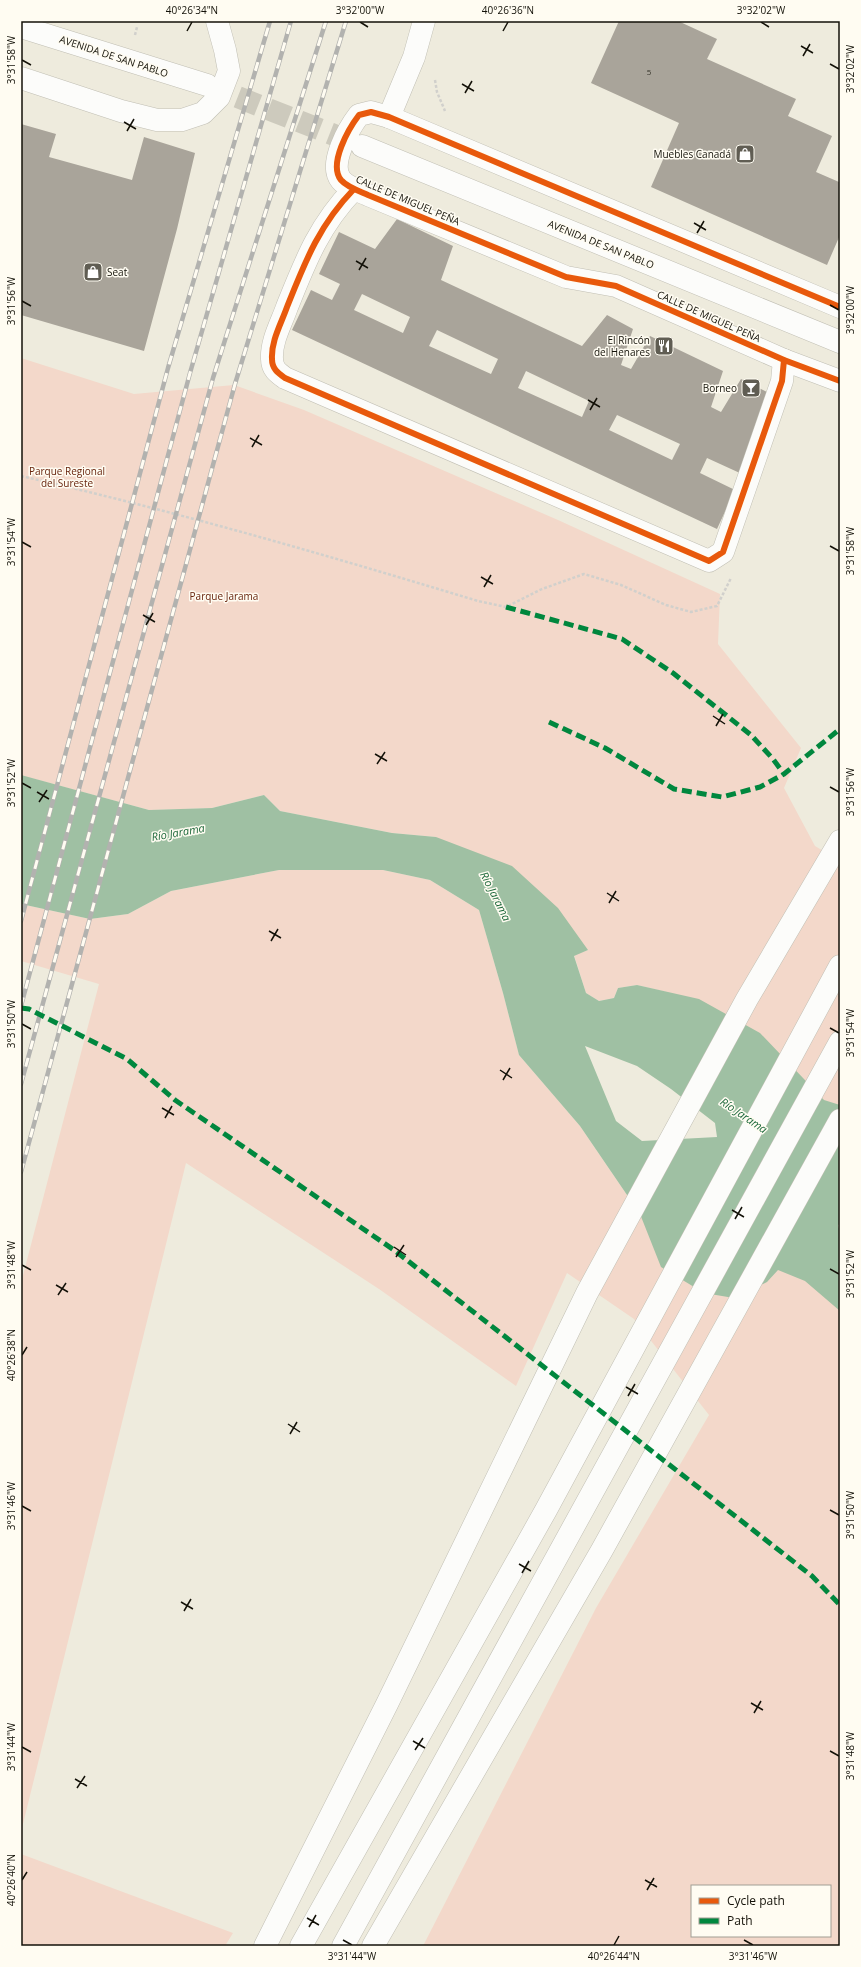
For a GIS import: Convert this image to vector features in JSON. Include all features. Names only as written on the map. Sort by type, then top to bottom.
[{"type":"main road","points":[[21,78],[121,111],[157,120],[182,120],[203,113],[219,97],[229,71],[217,21]]},
{"type":"main road","points":[[389,116],[414,57],[424,21]]},
{"type":"main road","name":"AVENIDA DE SAN PABLO","points":[[21,27],[207,86]]},
{"type":"main road","name":"CALLE DE MIGUEL PEÑA","points":[[840,307],[389,116],[371,112],[359,115],[347,131],[336,165],[340,179],[354,189],[566,276],[616,286],[784,360],[840,380]]},
{"type":"main road","name":"AVENIDA DE SAN PABLO","points":[[362,146],[840,342]]},
{"type":"main road","points":[[354,189],[337,206],[311,249],[273,342],[272,360],[274,369],[285,378],[708,561],[723,552],[782,382],[784,360]]},
{"type":"main road","points":[[265,1946],[387,1704],[587,1293],[747,998],[840,841]]},
{"type":"main road","points":[[301,1946],[546,1510],[840,966]]},
{"type":"main road","points":[[343,1946],[838,1045]]},
{"type":"main road","points":[[373,1946],[602,1550],[840,1120]]},
{"type":"path","points":[[135,35],[137,27]]},
{"type":"path","points":[[21,476],[102,494],[251,534],[478,601],[506,607],[542,589],[584,574],[622,586],[666,605],[691,612],[717,606],[731,582],[734,565],[723,552]]},
{"type":"green space","points":[[21,358],[134,394],[234,385],[304,410],[558,520],[720,594],[718,644],[801,748],[784,788],[815,846],[840,861],[840,1946],[423,1946],[596,1608],[709,1415],[634,1319],[567,1273],[516,1386],[379,1289],[186,1163],[21,1832],[21,1283],[99,984],[21,961],[21,904],[90,919],[128,914],[171,891],[279,870],[383,870],[430,880],[479,910],[519,1055],[580,1126],[640,1214],[732,1144],[666,992],[637,985],[618,988],[614,998],[599,1001],[586,993],[574,955],[588,950],[436,837],[392,833],[280,811],[264,795],[212,808],[149,810],[31,778],[21,814]]},
{"type":"green space","points":[[21,1854],[233,1933],[225,1946],[21,1946]]},
{"type":"water","name":"Río Jarama","points":[[21,775],[149,810],[212,808],[264,795],[280,811],[392,833],[436,837],[512,866],[558,908],[588,950],[574,956],[586,993],[599,1001],[614,998],[618,988],[637,985],[699,999],[760,1033],[824,1100],[840,1105],[840,1224],[838,1225],[840,1233],[840,1311],[805,1281],[778,1270],[767,1282],[734,1298],[704,1293],[661,1267],[640,1214],[580,1126],[519,1055],[479,910],[430,880],[383,870],[279,870],[171,891],[128,914],[90,919],[21,904]],"holes":[[[585,1046],[637,1066],[671,1089],[715,1123],[717,1137],[642,1141],[616,1121]]]},
{"type":"building","name":"Muebles Canadá","points":[[619,21],[678,21],[717,39],[707,59],[796,99],[788,116],[832,136],[816,172],[839,182],[840,235],[827,265],[651,187],[679,123],[591,83]]},
{"type":"building","name":"Seat","points":[[21,124],[56,134],[49,157],[132,180],[144,137],[195,153],[177,229],[144,351],[21,315]]},
{"type":"building","points":[[397,219],[453,246],[441,280],[582,346],[607,315],[633,329],[621,365],[631,369],[650,336],[723,371],[711,407],[721,412],[741,379],[767,392],[742,474],[707,458],[700,473],[735,490],[717,529],[292,330],[311,290],[332,300],[340,284],[319,274],[339,232],[375,249]],"holes":[[[362,294],[410,317],[403,333],[354,310]],[[437,330],[498,359],[491,374],[429,346]],[[526,371],[589,401],[582,417],[518,388]],[[617,415],[680,444],[672,460],[609,430]]]},
{"type":"tunnel","points":[[207,85],[362,146]]},
{"type":"railway","points":[[21,921],[168,368],[270,21]]},
{"type":"railway","points":[[21,1006],[190,373],[291,21]]},
{"type":"railway","points":[[21,1084],[213,378],[326,21]]},
{"type":"railway","points":[[21,1172],[235,384],[346,21]]},
{"type":"marked path","points":[[506,607],[622,639],[673,673],[751,735],[773,759],[784,774]]},
{"type":"marked path","points":[[549,722],[605,748],[674,789],[722,797],[760,787],[784,774],[840,729]]},
{"type":"marked path","points":[[21,1008],[29,1009],[127,1059],[175,1100],[394,1250],[812,1576],[840,1605]]},
{"type":"cycle path","points":[[840,307],[389,117],[371,112],[359,115],[350,128],[341,146],[338,156],[338,173],[341,180],[346,185],[566,277],[616,286],[784,360],[840,381]]},
{"type":"cycle path","points":[[354,189],[331,216],[307,259],[273,346],[272,362],[274,368],[285,378],[709,561],[723,552],[782,381],[784,360]]},
{"type":"place","name":"Muebles Canadá","points":[[745,154]]},
{"type":"place","name":"Seat","points":[[93,272]]},
{"type":"place","name":"El Rincón del Henares","points":[[664,346]]},
{"type":"place","name":"Borneo","points":[[751,388]]},
{"type":"park label","name":"Parque Regional del Sureste","points":[[67,476]]},
{"type":"park label","name":"Parque Jarama","points":[[224,596]]}]
